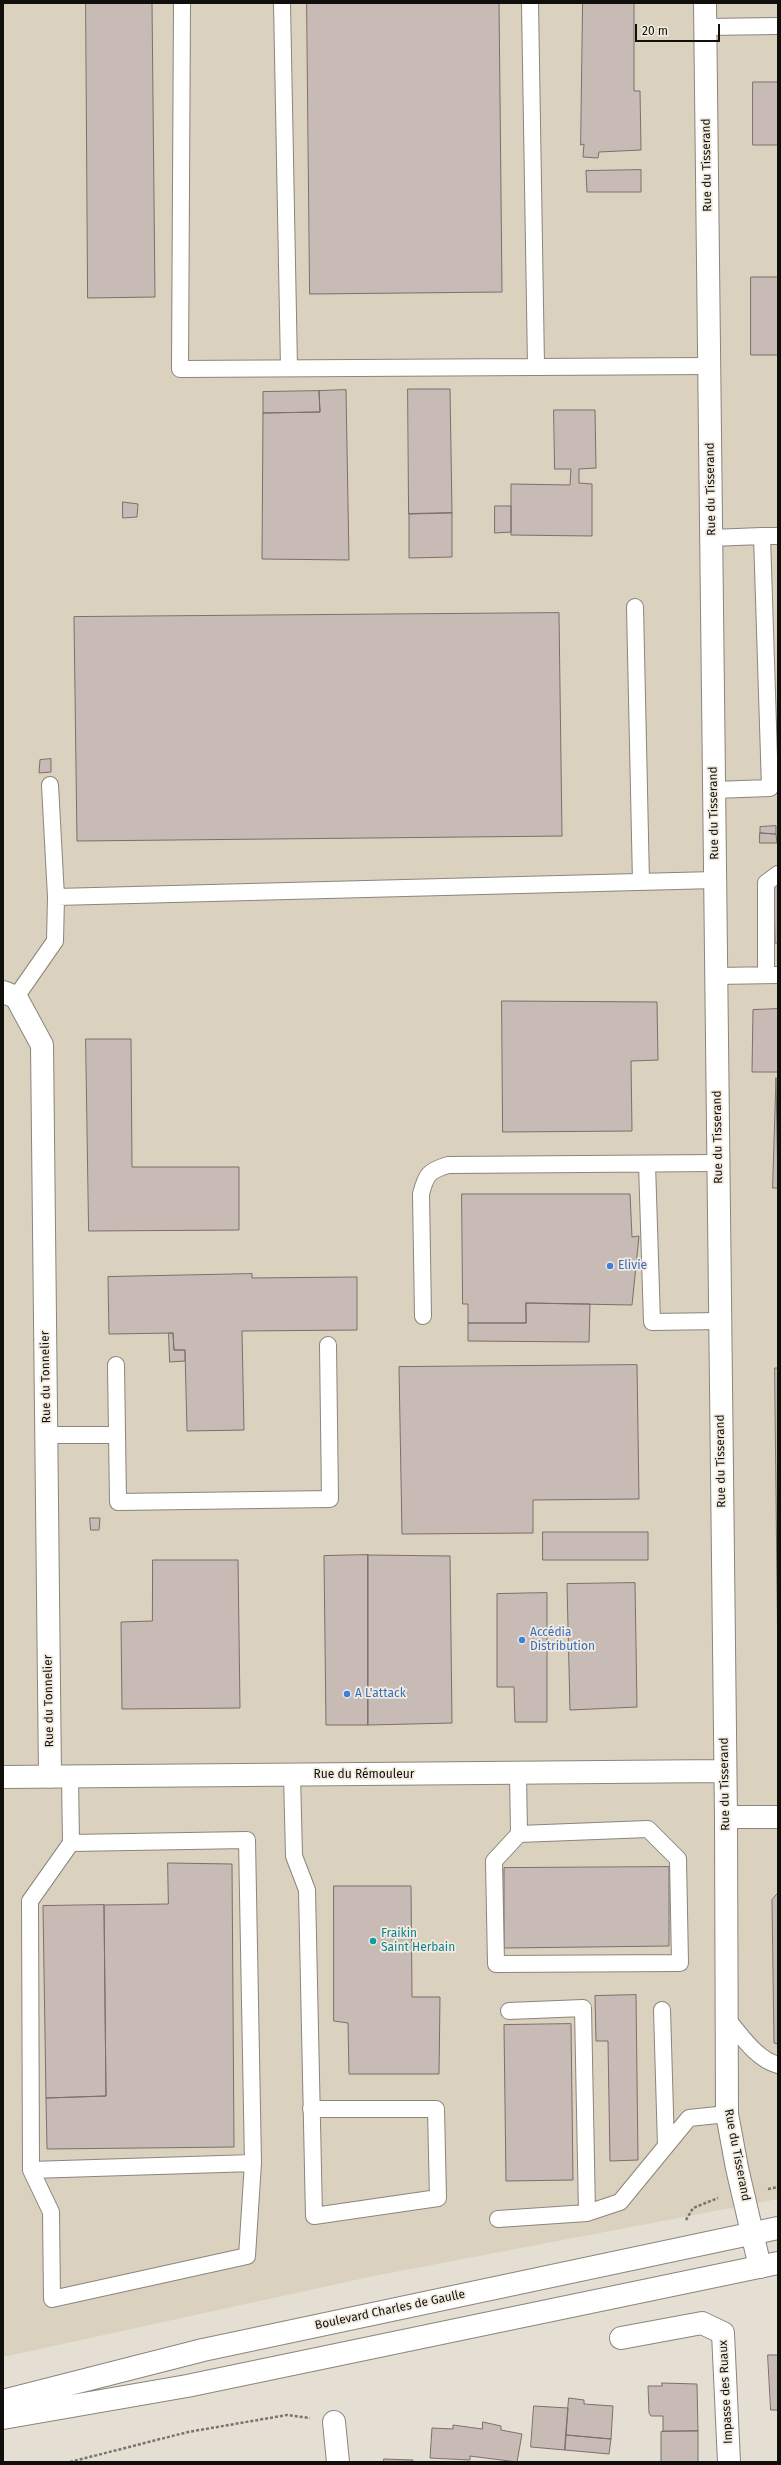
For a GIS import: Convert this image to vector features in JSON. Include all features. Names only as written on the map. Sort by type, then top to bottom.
[{"type":"street","name":"Rue du Tisserand","points":[[705,3],[724,1771],[726,1818],[727,2114],[736,2168],[753,2231],[769,2265]]},
{"type":"street","name":"Rue du Tonnelier","points":[[9,995],[42,1045],[46,1435],[60,1777]]},
{"type":"street","name":"Rue du Rémouleur","points":[[3,1777],[518,1774],[724,1771]]},
{"type":"street","points":[[726,1818],[778,1817]]},
{"type":"street","name":"Boulevard Charles de Gaulle","points":[[3,2400],[203,2350],[753,2231],[778,2228]]},
{"type":"street","points":[[3,2418],[187,2386],[769,2265]]},
{"type":"street","name":"Impasse des Ruaux","points":[[621,2338],[702,2323],[723,2333],[729,2462]]},
{"type":"street","points":[[334,2422],[338,2462]]},
{"type":"lane","points":[[182,3],[180,369],[710,366]]},
{"type":"lane","points":[[282,3],[289,368]]},
{"type":"lane","points":[[530,3],[536,366]]},
{"type":"lane","points":[[706,27],[778,26]]},
{"type":"lane","points":[[711,538],[770,536],[774,787],[714,790]]},
{"type":"lane","points":[[635,607],[642,882]]},
{"type":"lane","points":[[9,995],[55,941],[56,897],[50,786]]},
{"type":"lane","points":[[716,976],[772,975],[766,883],[778,874]]},
{"type":"lane","points":[[56,897],[715,880]]},
{"type":"lane","points":[[423,1316],[421,1194],[426,1177],[435,1169],[448,1165],[718,1163]]},
{"type":"lane","points":[[647,1164],[652,1322],[720,1321]]},
{"type":"lane","points":[[116,1365],[118,1502],[330,1499],[328,1345]]},
{"type":"lane","points":[[46,1435],[117,1435]]},
{"type":"lane","points":[[518,1774],[519,1834],[494,1861],[496,1964],[680,1963],[678,1858],[648,1829],[519,1834]]},
{"type":"lane","points":[[292,1775],[294,1856],[307,1890],[311,2109],[314,2216],[438,2198],[436,2110],[311,2109]]},
{"type":"lane","points":[[60,1777],[71,1843],[30,1901],[31,2170],[51,2212],[52,2299],[247,2256],[253,2163],[246,1840],[71,1843]]},
{"type":"lane","points":[[509,2010],[583,2008],[587,2213]]},
{"type":"lane","points":[[662,2010],[666,2146]]},
{"type":"lane","points":[[727,2018],[753,2050],[771,2063],[778,2065]]},
{"type":"lane","points":[[498,2219],[587,2213],[620,2202],[689,2118],[727,2114]]},
{"type":"lane","points":[[31,2170],[253,2163]]},
{"type":"path","points":[[766,2189],[778,2187]]},
{"type":"path","points":[[684,2223],[693,2208],[719,2198]]},
{"type":"path","points":[[70,2462],[188,2432],[287,2415],[334,2422]]},
{"type":"shaded area","points":[[3,3],[778,3],[778,2199],[374,2276],[3,2357]]},
{"type":"building","points":[[86,3],[152,3],[155,297],[88,298]]},
{"type":"building","points":[[307,3],[499,3],[502,292],[310,294]]},
{"type":"building","points":[[583,3],[634,3],[634,91],[640,91],[641,150],[599,152],[598,158],[583,157],[584,144],[581,145]]},
{"type":"building","points":[[753,82],[778,82],[778,145],[753,145]]},
{"type":"building","points":[[641,170],[641,192],[587,192],[586,171]]},
{"type":"building","points":[[751,277],[778,277],[778,355],[751,355]]},
{"type":"building","points":[[408,389],[450,389],[452,513],[409,514]]},
{"type":"building","points":[[346,390],[349,560],[262,559],[263,413],[320,412],[319,391]]},
{"type":"building","points":[[319,391],[320,412],[263,413],[263,392]]},
{"type":"building","points":[[554,410],[595,410],[596,468],[579,469],[579,483],[592,484],[592,536],[511,535],[511,484],[570,485],[571,469],[555,469]]},
{"type":"building","points":[[123,502],[138,504],[137,517],[123,518]]},
{"type":"building","points":[[495,506],[511,506],[511,532],[495,533]]},
{"type":"building","points":[[452,513],[452,557],[409,558],[409,514]]},
{"type":"building","points":[[559,613],[562,836],[77,841],[74,617]]},
{"type":"building","points":[[51,759],[51,772],[39,773],[40,760]]},
{"type":"building","points":[[776,826],[776,834],[760,833],[760,827]]},
{"type":"building","points":[[760,833],[776,834],[777,843],[760,843]]},
{"type":"building","points":[[778,882],[778,943],[775,943],[774,884]]},
{"type":"building","points":[[502,1001],[657,1002],[658,1060],[631,1061],[632,1131],[503,1132]]},
{"type":"building","points":[[778,1009],[778,1072],[752,1072],[753,1010]]},
{"type":"building","points":[[86,1039],[131,1039],[132,1167],[239,1167],[239,1230],[89,1231]]},
{"type":"building","points":[[776,1078],[778,1188],[773,1188]]},
{"type":"building","points":[[462,1194],[630,1194],[632,1237],[639,1236],[632,1305],[526,1303],[526,1323],[468,1323],[468,1304],[463,1304]]},
{"type":"building","points":[[252,1274],[252,1278],[357,1277],[357,1330],[242,1331],[244,1430],[187,1431],[185,1350],[174,1350],[173,1333],[109,1334],[108,1277]]},
{"type":"building","points":[[526,1303],[590,1304],[589,1342],[468,1341],[468,1323],[526,1323]]},
{"type":"building","points":[[169,1333],[173,1333],[174,1350],[185,1350],[185,1361],[170,1362]]},
{"type":"building","points":[[637,1365],[639,1499],[533,1500],[533,1533],[402,1534],[399,1367]]},
{"type":"building","points":[[775,1368],[778,1368],[778,1673]]},
{"type":"building","points":[[90,1518],[100,1518],[99,1530],[91,1530]]},
{"type":"building","points":[[543,1532],[648,1532],[648,1560],[543,1560]]},
{"type":"building","points":[[368,1555],[368,1725],[326,1725],[324,1556]]},
{"type":"building","points":[[368,1555],[450,1556],[452,1723],[368,1725]]},
{"type":"building","points":[[153,1560],[238,1560],[240,1708],[122,1709],[121,1622],[152,1621]]},
{"type":"building","points":[[635,1583],[637,1707],[570,1710],[567,1584]]},
{"type":"building","name":"Accédia Distribution","points":[[547,1593],[547,1722],[515,1722],[514,1687],[497,1687],[497,1594]]},
{"type":"building","points":[[168,1863],[232,1864],[234,2147],[47,2149],[46,2098],[106,2096],[104,1905],[168,1904]]},
{"type":"building","points":[[669,1867],[669,1946],[504,1948],[504,1868]]},
{"type":"building","name":"Fraikin Saint Herbain","points":[[334,1886],[411,1886],[412,1997],[440,1997],[439,2074],[349,2074],[348,2023],[334,2021]]},
{"type":"building","points":[[778,1893],[778,2044],[774,2043],[772,1900]]},
{"type":"building","points":[[104,1905],[106,2096],[46,2098],[43,1906]]},
{"type":"building","points":[[636,1995],[638,2160],[610,2161],[608,2041],[596,2041],[595,1996]]},
{"type":"building","points":[[571,2024],[573,2180],[506,2181],[504,2025]]},
{"type":"building","points":[[768,2355],[778,2355],[778,2410],[771,2410]]},
{"type":"building","points":[[662,2383],[697,2384],[698,2431],[663,2431],[663,2416],[651,2416],[649,2413],[648,2386],[662,2386]]},
{"type":"building","points":[[569,2398],[584,2400],[584,2404],[613,2406],[611,2439],[566,2435]]},
{"type":"building","points":[[534,2406],[568,2408],[565,2450],[531,2447]]},
{"type":"building","points":[[483,2422],[501,2426],[501,2430],[522,2434],[517,2462],[470,2456],[470,2460],[430,2458],[432,2428],[453,2429],[453,2425],[482,2429]]},
{"type":"building","points":[[698,2431],[698,2462],[661,2462],[661,2432]]},
{"type":"building","points":[[566,2435],[611,2439],[609,2454],[565,2450]]},
{"type":"building","points":[[384,2459],[413,2460],[413,2462],[384,2462]]},
{"type":"place","name":"Elivie","points":[[610,1266]]},
{"type":"place","name":"Accédia Distribution","points":[[522,1640]]},
{"type":"place","name":"A L'attack","points":[[347,1694]]},
{"type":"place","name":"Fraikin Saint Herbain","points":[[373,1941]]}]
